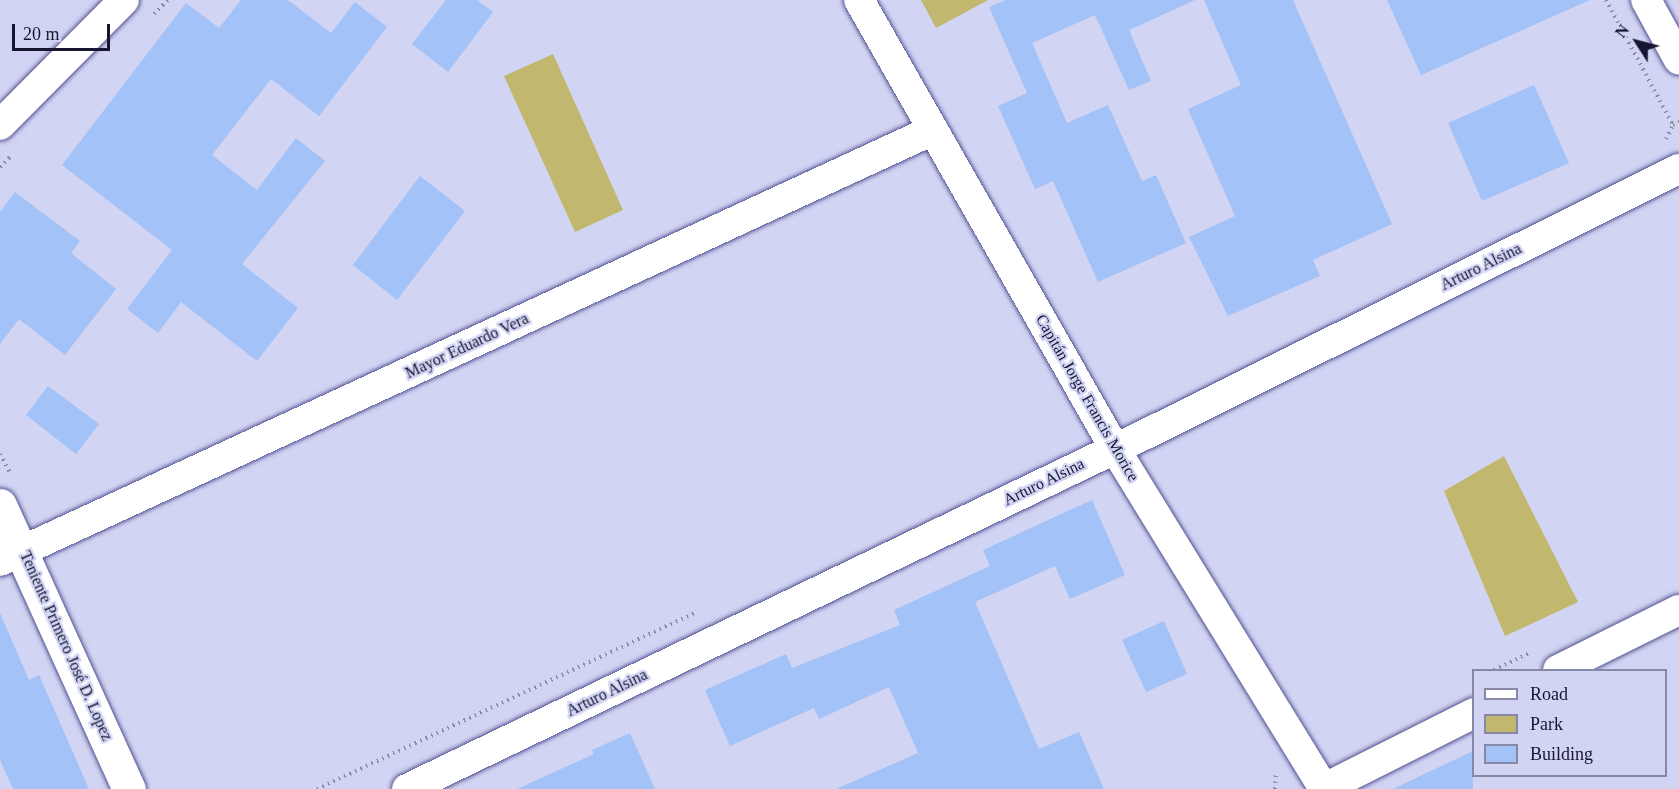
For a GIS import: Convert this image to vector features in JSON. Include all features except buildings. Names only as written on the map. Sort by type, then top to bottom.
[{"type":"street","points":[[0,126],[124,0]]},
{"type":"street","name":"Capitán Jorge Francis Morice","points":[[859,0],[1115,449],[1324,789]]},
{"type":"street","points":[[1646,0],[1679,60]]},
{"type":"street","name":"Mayor Eduardo Vera","points":[[12,556],[933,130]]},
{"type":"street","name":"Arturo Alsina","points":[[407,789],[1115,449],[1679,169]]},
{"type":"street","name":"Teniente Primero José D. Lopez","points":[[0,505],[12,556],[129,789]]},
{"type":"street","points":[[1560,669],[1679,610]]},
{"type":"street","points":[[1324,789],[1472,714]]},
{"type":"path","points":[[1606,0],[1673,125],[1679,122]]},
{"type":"path","points":[[317,789],[705,608]]},
{"type":"path","points":[[1266,789],[1273,785]]},
{"type":"green space","points":[[921,0],[988,0],[936,28]]},
{"type":"green space","points":[[553,54],[623,210],[575,232],[504,76]]},
{"type":"green space","points":[[1504,456],[1578,602],[1505,636],[1444,491]]}]
